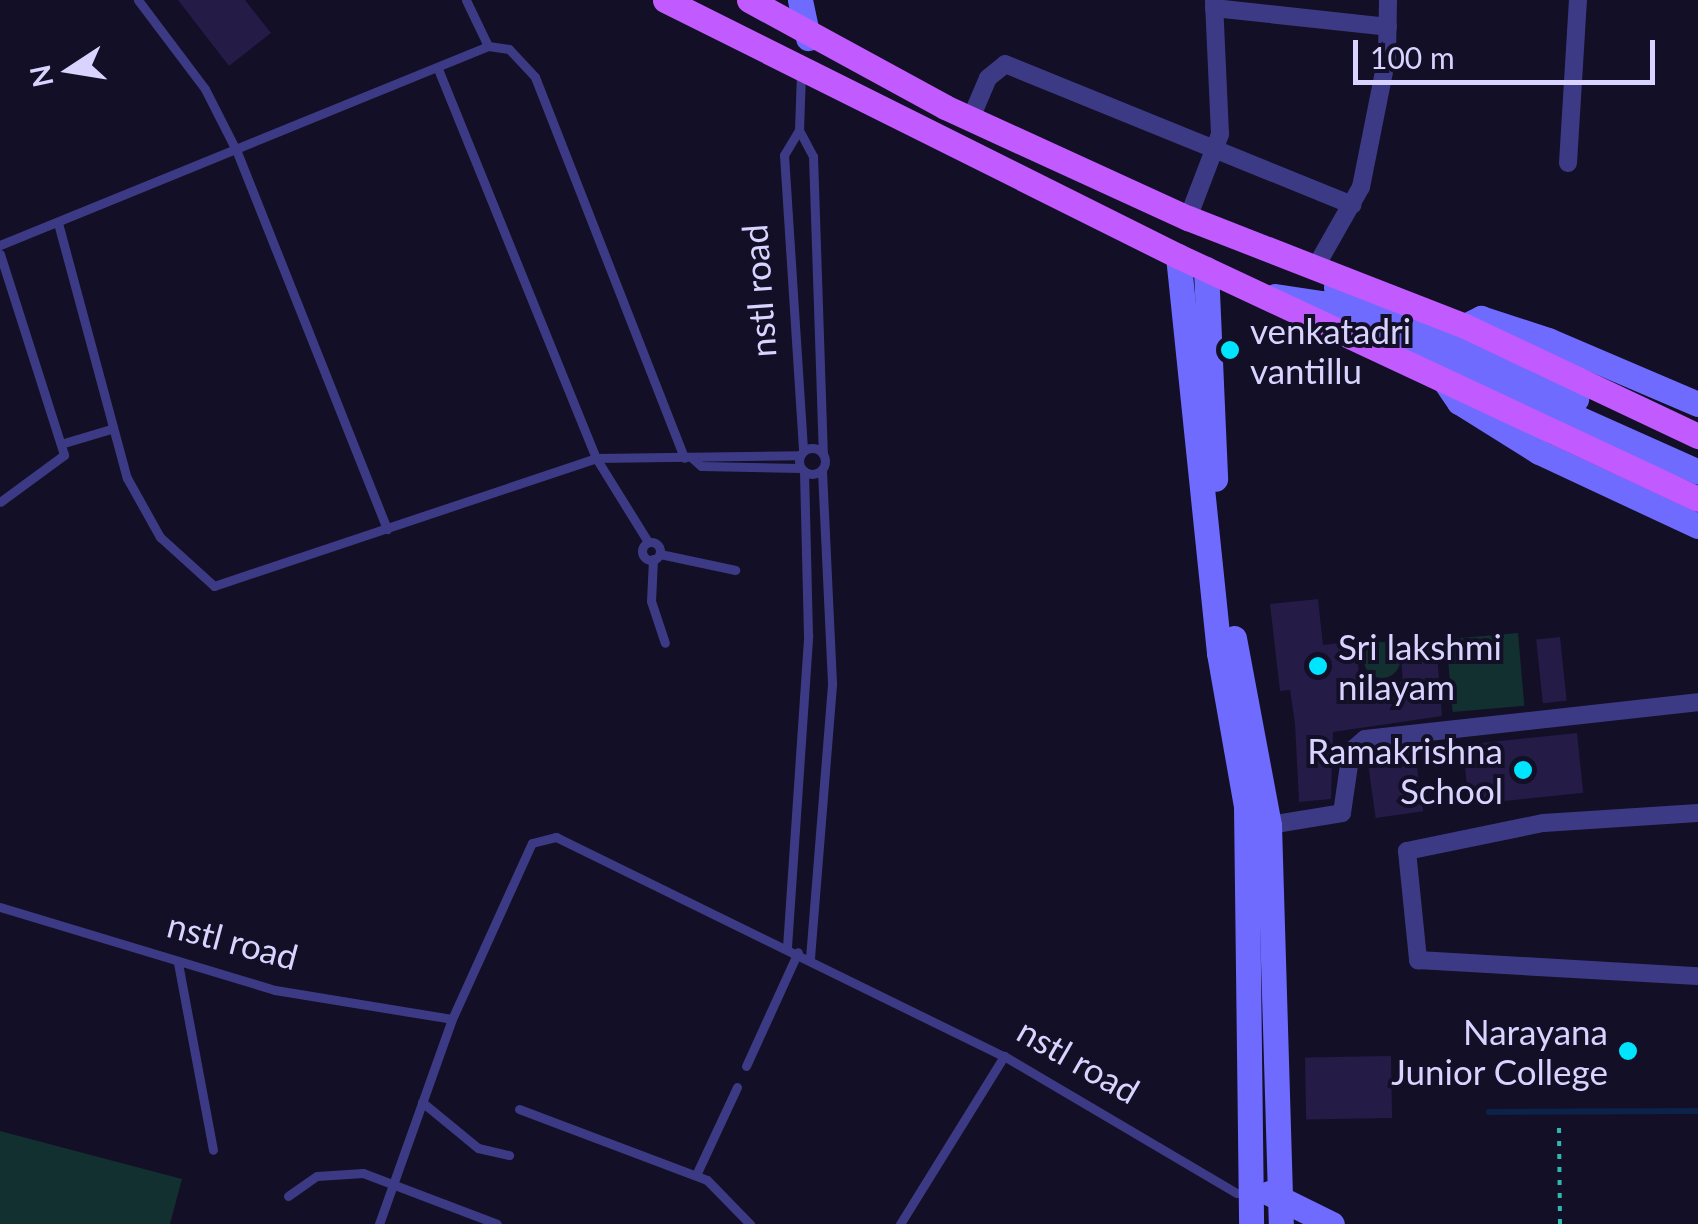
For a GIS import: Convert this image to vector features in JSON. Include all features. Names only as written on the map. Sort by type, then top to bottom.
[{"type":"main road","points":[[666,0],[801,71],[1178,256],[1275,296],[1698,499]]},
{"type":"main road","points":[[749,0],[808,38],[1188,218],[1465,326],[1698,436]]},
{"type":"street","points":[[800,0],[808,38]]},
{"type":"street","points":[[1316,268],[1353,206],[1388,27],[1388,0]]},
{"type":"street","points":[[1568,163],[1578,0]]},
{"type":"street","points":[[1188,218],[1216,145],[1214,4],[1299,8],[1388,27]]},
{"type":"street","points":[[971,118],[988,78],[1005,64],[1216,145],[1353,206]]},
{"type":"street","points":[[1178,256],[1219,653],[1246,806],[1257,1211],[1280,1197]]},
{"type":"street","points":[[1289,258],[1698,457]]},
{"type":"street","points":[[1206,269],[1217,514],[1269,824],[1280,1197]]},
{"type":"street","points":[[1275,296],[1321,303],[1698,472]]},
{"type":"street","points":[[1465,326],[1481,318],[1548,340],[1698,404]]},
{"type":"street","points":[[1444,380],[1459,402],[1538,452],[1698,526]]},
{"type":"street","points":[[1269,824],[1342,813],[1351,750],[1366,739],[1698,702]]},
{"type":"street","points":[[1698,813],[1543,823],[1407,851],[1418,960],[1698,976]]},
{"type":"street","points":[[1280,1197],[1332,1224]]},
{"type":"lane","points":[[138,0],[205,89],[237,152],[387,530]]},
{"type":"lane","points":[[466,0],[488,46]]},
{"type":"lane","points":[[0,245],[237,152],[488,46],[516,52],[535,77],[688,458],[701,466],[822,468]]},
{"type":"lane","points":[[438,68],[596,458],[648,542],[643,555],[736,570]]},
{"type":"lane","points":[[801,71],[799,130],[814,156],[832,683],[810,958]]},
{"type":"lane","name":"nstl road","points":[[792,949],[806,693],[803,470],[784,155],[799,130]]},
{"type":"lane","points":[[58,223],[111,428],[147,519],[203,582],[230,586],[596,458],[823,453]]},
{"type":"lane","points":[[0,254],[64,443],[58,468],[0,502]]},
{"type":"lane","points":[[64,443],[111,428]]},
{"type":"lane","points":[[657,557],[651,601],[664,643]]},
{"type":"lane","name":"nstl road","points":[[379,1224],[452,1019],[541,836],[792,949],[1004,1056],[1257,1211]]},
{"type":"lane","name":"nstl road","points":[[0,907],[178,963],[452,1019]]},
{"type":"lane","points":[[746,1066],[792,949]]},
{"type":"lane","points":[[178,963],[213,1150]]},
{"type":"lane","points":[[900,1224],[1004,1056]]},
{"type":"lane","points":[[696,1175],[736,1087]]},
{"type":"lane","points":[[422,1102],[486,1153],[509,1155]]},
{"type":"lane","points":[[519,1109],[696,1175],[750,1224]]},
{"type":"lane","points":[[288,1196],[336,1172],[397,1179],[498,1224]]},
{"type":"path","points":[[1559,1128],[1560,1224]]},
{"type":"green space","points":[[1518,633],[1524,706],[1453,712],[1446,639]]},
{"type":"green space","points":[[1382,642],[1395,647],[1400,660],[1395,673],[1382,678],[1369,673],[1364,660],[1369,647]]},
{"type":"green space","points":[[0,1131],[182,1179],[170,1224],[0,1224]]},
{"type":"building","points":[[178,0],[245,0],[271,33],[229,66]]},
{"type":"building","points":[[1318,599],[1323,645],[1355,641],[1361,689],[1403,682],[1400,647],[1436,643],[1442,716],[1333,732],[1331,799],[1299,802],[1295,724],[1290,690],[1280,691],[1270,604]]},
{"type":"building","points":[[1560,637],[1567,701],[1543,703],[1536,640]]},
{"type":"building","name":"Ramakrishna School","points":[[1577,733],[1583,793],[1469,805],[1463,745]]},
{"type":"building","points":[[1414,746],[1423,811],[1376,818],[1366,753]]},
{"type":"building","points":[[1391,1056],[1392,1118],[1306,1119],[1305,1058]]},
{"type":"waterway","points":[[1489,1112],[1698,1111]]},
{"type":"place","name":"venkatadri vantillu","points":[[1230,350]]},
{"type":"place","name":"Sri lakshmi nilayam","points":[[1318,666]]},
{"type":"place","name":"Ramakrishna School","points":[[1523,770]]},
{"type":"place","name":"Narayana Junior College","points":[[1628,1051]]}]
